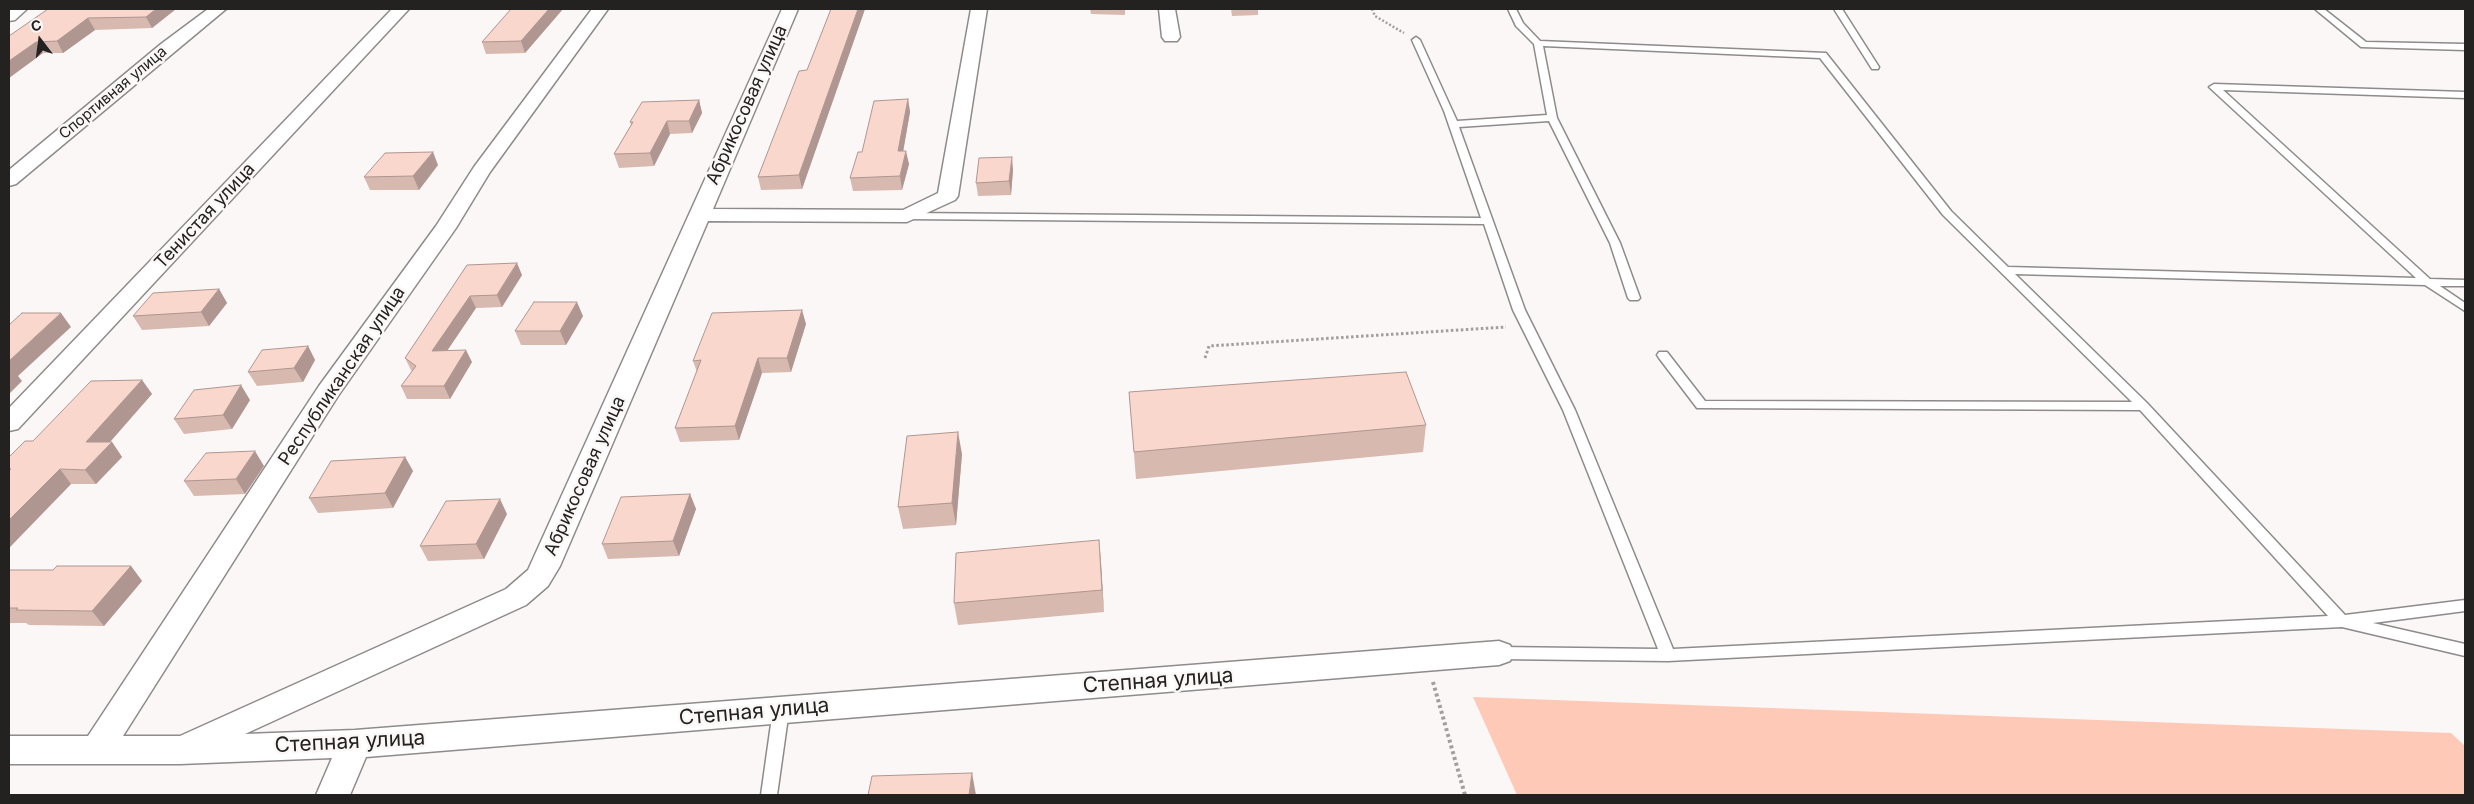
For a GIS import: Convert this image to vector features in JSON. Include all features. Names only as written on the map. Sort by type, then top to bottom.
[{"type":"street","points":[[9,16],[19,9]]},
{"type":"street","name":"Спортивная улица","points":[[9,180],[167,48],[218,9]]},
{"type":"street","name":"Тенистая улица","points":[[9,423],[401,9]]},
{"type":"street","name":"Республиканская улица","points":[[96,751],[328,392],[445,228],[481,171],[600,9]]},
{"type":"street","name":"Абрикосовая улица","points":[[180,750],[516,597],[530,587],[546,566],[790,9]]},
{"type":"street","points":[[699,215],[907,216],[948,196],[979,9]]},
{"type":"street","points":[[1167,9],[1171,37]]},
{"type":"street","name":"Степная улица","points":[[9,750],[180,750],[355,744],[1499,653]]},
{"type":"street","points":[[333,795],[355,744]]},
{"type":"lane","points":[[1512,9],[1519,24],[1538,43],[1552,118],[1616,243],[1634,298]]},
{"type":"lane","points":[[1838,9],[1874,67]]},
{"type":"lane","points":[[2319,9],[2364,44],[2465,47]]},
{"type":"lane","points":[[1416,40],[1454,124],[1519,310],[1569,410],[1668,654]]},
{"type":"lane","points":[[1538,43],[1823,55],[1947,213],[2143,406],[2342,620],[2465,650]]},
{"type":"lane","points":[[2465,95],[2214,87],[2426,281],[2465,308]]},
{"type":"lane","points":[[1454,124],[1552,118]]},
{"type":"lane","points":[[907,216],[1488,221]]},
{"type":"lane","points":[[2006,270],[2465,283]]},
{"type":"lane","points":[[1663,355],[1701,404],[2143,406]]},
{"type":"lane","points":[[1499,653],[1668,654],[2342,620],[2465,604]]},
{"type":"lane","points":[[769,795],[780,710]]},
{"type":"path","points":[[1372,9],[1375,16],[1416,40]]},
{"type":"path","points":[[1205,358],[1209,346],[1527,326]]},
{"type":"path","points":[[1427,660],[1465,795]]},
{"type":"shaded area","points":[[1473,697],[2451,733],[2465,746],[2465,795],[1517,795]]},
{"type":"building","points":[[48,9],[156,9],[146,17],[88,18],[57,41],[36,42],[9,61],[9,36]]},
{"type":"building","points":[[511,9],[549,9],[521,41],[482,42]]},
{"type":"building","points":[[831,9],[858,9],[799,175],[758,177],[799,71],[807,70]]},
{"type":"building","points":[[908,99],[898,151],[906,151],[900,176],[850,178],[858,152],[862,152],[874,101]]},
{"type":"building","points":[[699,100],[689,121],[667,121],[650,153],[614,154],[633,122],[630,122],[642,102]]},
{"type":"building","points":[[433,152],[413,176],[364,177],[385,153]]},
{"type":"building","points":[[1012,157],[1009,181],[976,183],[979,158]]},
{"type":"building","points":[[517,263],[497,295],[470,296],[432,351],[466,350],[444,386],[401,386],[416,366],[405,358],[467,265]]},
{"type":"building","points":[[219,289],[201,312],[133,316],[153,293]]},
{"type":"building","points":[[534,302],[577,302],[560,331],[515,331]]},
{"type":"building","points":[[802,310],[787,358],[758,358],[735,426],[675,428],[701,360],[693,361],[712,313]]},
{"type":"building","points":[[22,313],[61,313],[9,361],[9,325]]},
{"type":"building","points":[[308,346],[294,368],[248,372],[262,350]]},
{"type":"building","points":[[1406,372],[1426,425],[1134,452],[1129,392]]},
{"type":"building","points":[[142,380],[86,442],[112,442],[85,470],[60,469],[9,520],[9,471],[11,469],[9,469],[9,457],[25,441],[33,441],[91,381]]},
{"type":"building","points":[[241,385],[223,415],[174,419],[194,390]]},
{"type":"building","points":[[958,432],[952,503],[898,507],[907,436]]},
{"type":"building","points":[[255,451],[236,479],[184,481],[206,453]]},
{"type":"building","points":[[405,457],[385,493],[309,498],[331,461]]},
{"type":"building","points":[[690,494],[673,541],[602,544],[621,497]]},
{"type":"building","points":[[500,499],[476,544],[420,546],[446,501]]},
{"type":"building","points":[[1099,540],[1102,590],[954,603],[956,553]]},
{"type":"building","points":[[57,566],[131,566],[92,611],[16,610],[18,608],[9,608],[9,570],[53,570]]},
{"type":"building","points":[[972,773],[969,795],[868,795],[872,776]]}]
